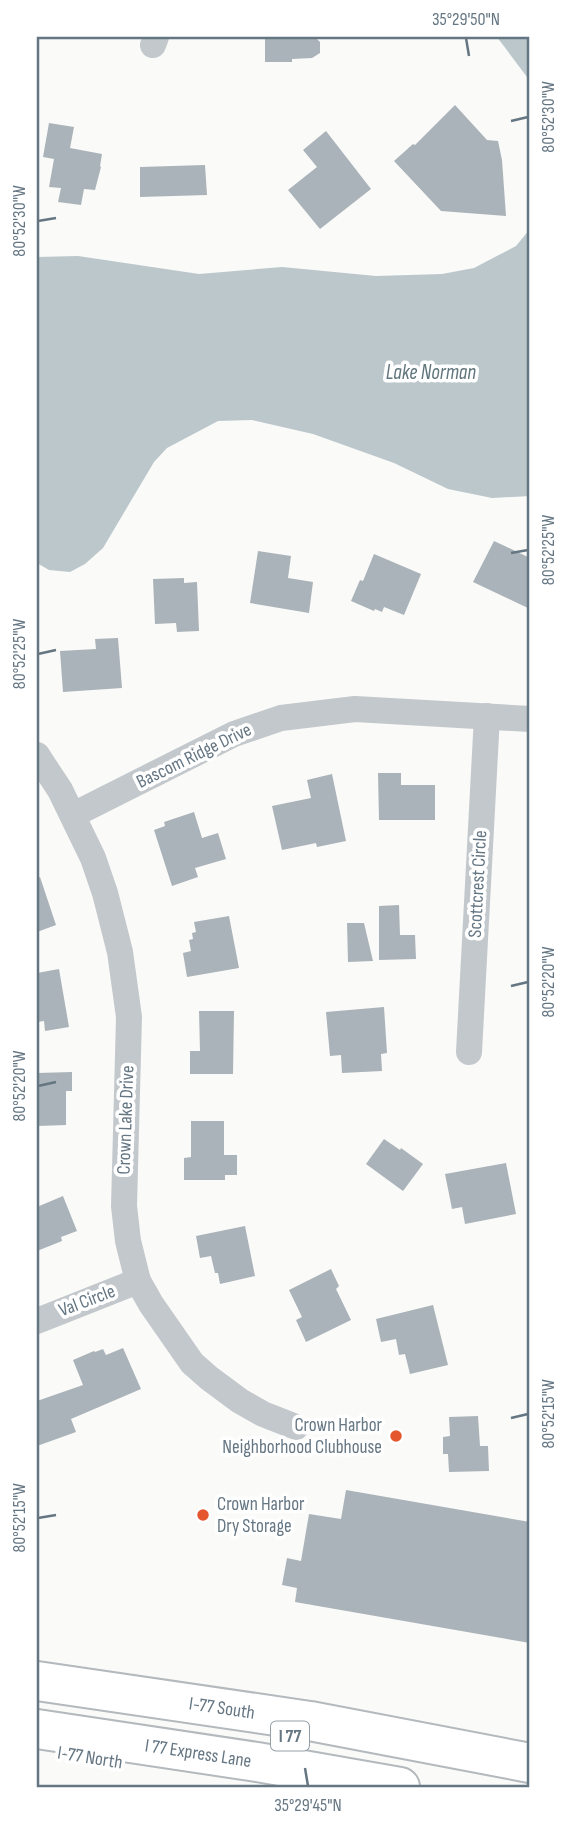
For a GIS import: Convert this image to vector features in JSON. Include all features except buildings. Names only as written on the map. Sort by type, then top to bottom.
[{"type":"highway","name":"I-77 South","points":[[46,1682],[310,1721],[530,1763]]},
{"type":"highway","name":"I 77 Express Lane","points":[[46,1682],[526,1787]]},
{"type":"highway","name":"I 77 Express Lane","points":[[37,1729],[257,1762],[400,1787]]},
{"type":"highway","name":"I-77 North","points":[[37,1749],[267,1787]]},
{"type":"street","name":"Bascom Ridge Drive","points":[[73,815],[234,734],[281,718],[355,709],[530,719]]},
{"type":"street","name":"Scottcrest Circle","points":[[469,1052],[487,716]]},
{"type":"street","name":"Crown Lake Drive","points":[[37,755],[60,790],[93,858],[120,952],[129,1017],[124,1206],[128,1241],[138,1281],[150,1304],[192,1363],[240,1401],[263,1414],[296,1427]]},
{"type":"street","name":"Val Circle","points":[[37,1321],[138,1281]]},
{"type":"water","points":[[497,37],[530,37],[530,81]]},
{"type":"water","name":"Lake Norman","points":[[530,229],[530,496],[492,498],[448,489],[394,463],[313,434],[252,420],[218,421],[167,448],[154,462],[103,548],[85,564],[70,572],[49,570],[37,563],[37,257],[78,256],[199,274],[282,267],[376,276],[442,274],[474,268],[516,246]]},
{"type":"place","name":"Crown Harbor Neighborhood Clubhouse","points":[[396,1436]]},
{"type":"place","name":"Crown Harbor Dry Storage","points":[[203,1515]]}]
